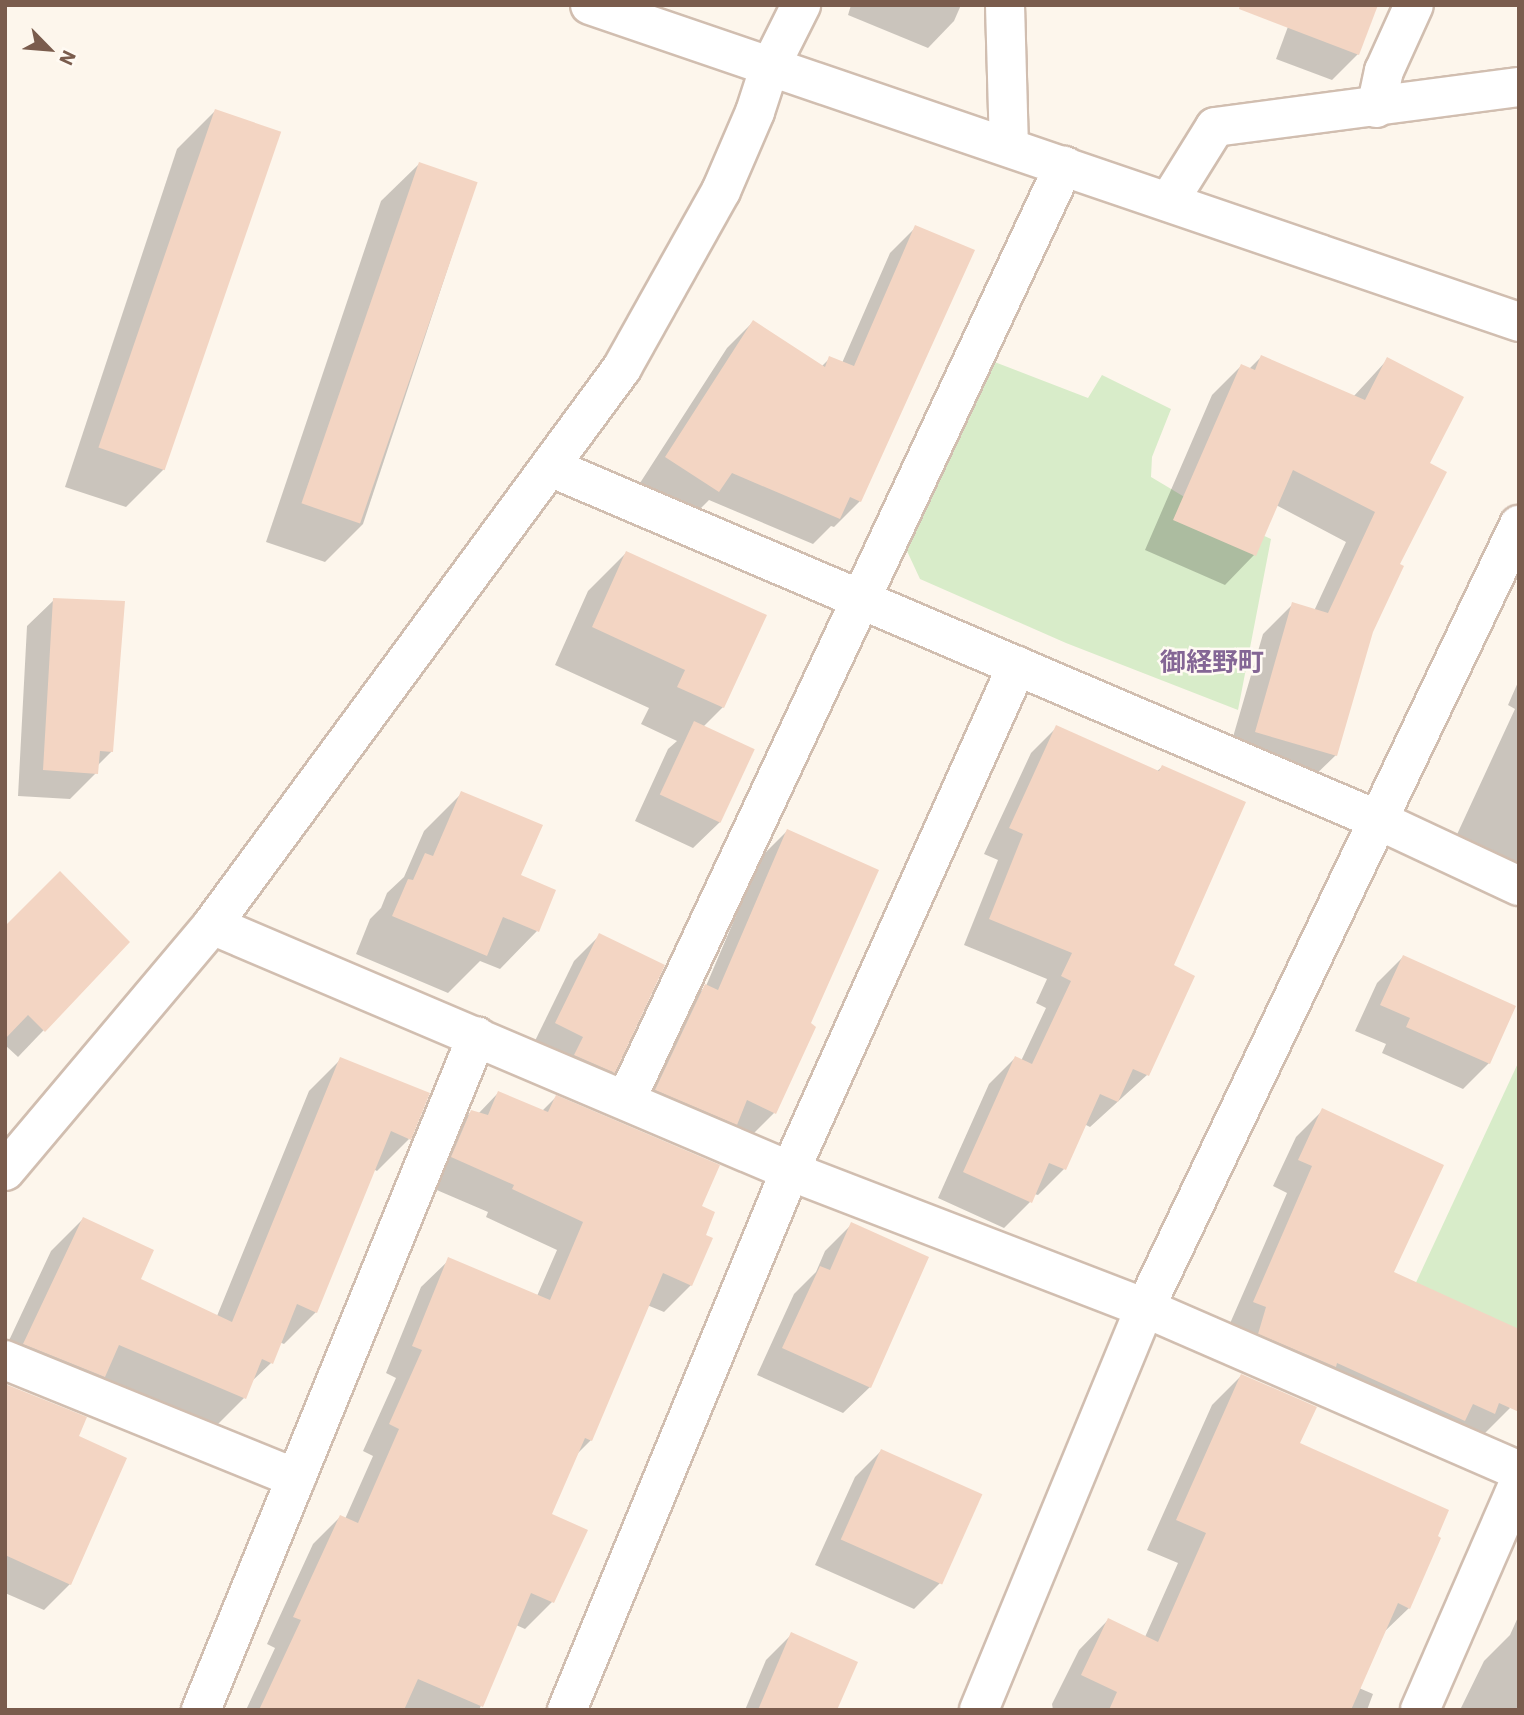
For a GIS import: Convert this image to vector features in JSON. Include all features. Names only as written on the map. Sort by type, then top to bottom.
[{"type":"street","points":[[590,5],[769,69],[1009,146],[1519,322]]},
{"type":"street","points":[[6,1170],[212,925],[622,368],[721,191],[755,112],[769,69],[801,5]]},
{"type":"street","points":[[1005,5],[1009,146]]},
{"type":"street","points":[[1376,108],[1384,71],[1414,5]]},
{"type":"street","points":[[1169,201],[1215,127],[1376,108],[1519,87]]},
{"type":"street","points":[[626,1100],[1064,166]]},
{"type":"street","points":[[550,467],[1378,820],[1519,886]]},
{"type":"street","points":[[979,1710],[1145,1308],[1519,525]]},
{"type":"street","points":[[568,1710],[790,1171],[1017,666]]},
{"type":"street","points":[[212,925],[790,1171],[1145,1308],[1519,1471]]},
{"type":"street","points":[[201,1710],[477,1036]]},
{"type":"street","points":[[5,1360],[296,1478]]},
{"type":"street","points":[[1420,1710],[1519,1482]]},
{"type":"green space","points":[[979,356],[1088,398],[1102,375],[1171,409],[1152,457],[1151,477],[1203,508],[1271,539],[1238,710],[1066,643],[920,579],[900,536]]},
{"type":"green space","points":[[1519,1061],[1519,1337],[1413,1289]]},
{"type":"building","points":[[1240,5],[1378,5],[1359,55],[1239,9]]},
{"type":"building","points":[[215,109],[281,132],[165,470],[98,447]]},
{"type":"building","points":[[419,162],[478,182],[360,524],[301,503]]},
{"type":"building","points":[[915,225],[975,250],[861,502],[850,497],[840,519],[732,473],[719,492],[665,457],[753,320],[825,367],[829,356],[854,366]]},
{"type":"building","points":[[1261,355],[1365,400],[1387,357],[1464,397],[1430,463],[1447,472],[1400,564],[1404,566],[1373,632],[1337,756],[1255,732],[1292,602],[1328,613],[1375,512],[1293,470],[1256,556],[1173,520],[1241,364],[1255,370]]},
{"type":"building","points":[[626,551],[767,615],[724,708],[677,687],[685,670],[592,627]]},
{"type":"building","points":[[53,598],[125,601],[113,752],[100,751],[98,774],[43,770]]},
{"type":"building","points":[[694,721],[755,749],[720,823],[660,794]]},
{"type":"building","points":[[1056,725],[1159,771],[1162,765],[1246,802],[1174,965],[1195,976],[1149,1076],[1133,1069],[1118,1102],[1100,1094],[1066,1170],[1049,1163],[1032,1203],[963,1172],[1015,1056],[1032,1064],[1071,981],[1061,976],[1072,953],[989,919],[1023,834],[1009,828]]},
{"type":"building","points":[[461,791],[543,825],[521,875],[556,890],[539,932],[503,917],[487,956],[392,916],[408,879],[413,880],[425,853],[433,856]]},
{"type":"building","points":[[787,829],[879,870],[811,1023],[816,1027],[776,1114],[747,1100],[737,1125],[655,1090],[705,984],[718,990]]},
{"type":"building","points":[[60,871],[130,942],[45,1032],[28,1015],[5,1039],[5,926]]},
{"type":"building","points":[[599,933],[665,965],[615,1073],[574,1055],[583,1037],[555,1023]]},
{"type":"building","points":[[1403,955],[1516,1006],[1490,1064],[1406,1027],[1410,1018],[1380,1005]]},
{"type":"building","points":[[340,1057],[430,1093],[411,1140],[391,1131],[317,1313],[297,1304],[273,1364],[262,1359],[246,1399],[119,1345],[105,1377],[23,1344],[83,1217],[154,1250],[141,1279],[232,1322]]},
{"type":"building","points":[[498,1091],[548,1112],[556,1095],[720,1165],[702,1206],[715,1212],[706,1235],[713,1238],[692,1286],[663,1273],[592,1441],[585,1438],[552,1514],[588,1530],[554,1603],[531,1593],[483,1707],[418,1679],[404,1710],[259,1710],[301,1620],[293,1617],[340,1515],[358,1523],[399,1429],[389,1424],[422,1350],[412,1346],[448,1257],[550,1300],[583,1222],[512,1189],[514,1185],[451,1157],[471,1110],[488,1115]]},
{"type":"building","points":[[1322,1108],[1444,1165],[1394,1272],[1519,1329],[1519,1412],[1499,1403],[1495,1414],[1473,1404],[1465,1421],[1337,1363],[1336,1367],[1258,1334],[1266,1307],[1253,1302],[1312,1166],[1298,1160]]},
{"type":"building","points":[[851,1222],[929,1257],[871,1388],[782,1348],[820,1266],[830,1270]]},
{"type":"building","points":[[1241,1374],[1317,1407],[1300,1443],[1449,1510],[1438,1536],[1441,1538],[1410,1609],[1398,1603],[1351,1710],[1109,1710],[1117,1692],[1081,1675],[1108,1618],[1158,1642],[1206,1533],[1176,1520]]},
{"type":"building","points":[[5,1384],[87,1417],[79,1436],[127,1458],[71,1585],[5,1555]]},
{"type":"building","points":[[881,1449],[982,1494],[942,1585],[841,1539]]},
{"type":"building","points":[[791,1632],[858,1662],[837,1710],[758,1710]]},
{"type":"district","name":"御経野町","points":[[1212,662]]}]
